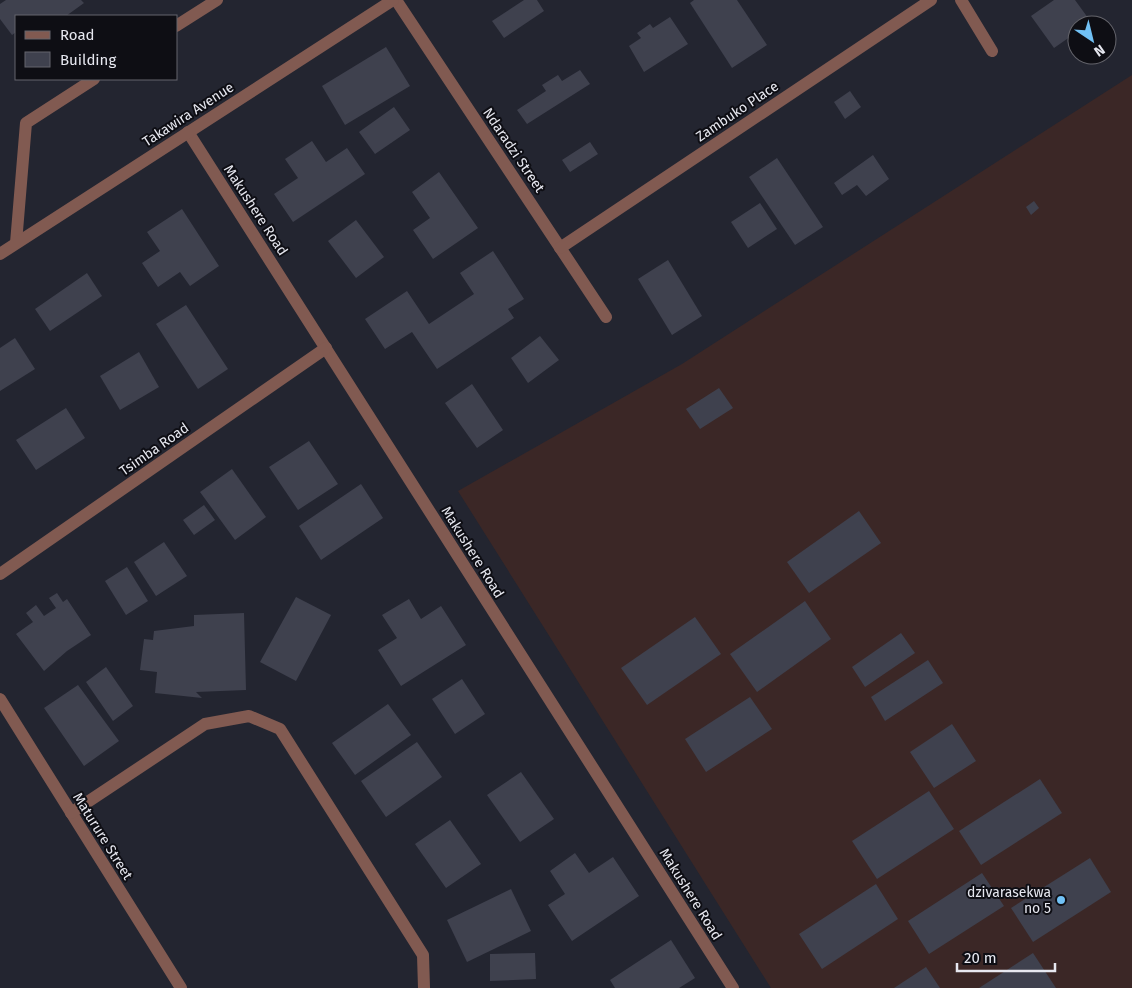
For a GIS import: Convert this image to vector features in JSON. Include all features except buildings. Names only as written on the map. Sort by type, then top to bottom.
[{"type":"street","points":[[178,25],[216,0]]},
{"type":"street","name":"Takawira Avenue","points":[[0,254],[394,0]]},
{"type":"street","name":"Ndaradzi Street","points":[[394,0],[606,317]]},
{"type":"street","name":"Zambuko Place","points":[[560,248],[931,0]]},
{"type":"street","points":[[961,0],[992,51]]},
{"type":"street","points":[[16,243],[26,123],[92,80]]},
{"type":"street","name":"Makushere Road","points":[[188,132],[733,988]]},
{"type":"street","name":"Tsimba Road","points":[[0,574],[326,348]]},
{"type":"street","name":"Maturure Street","points":[[0,700],[181,988]]},
{"type":"street","points":[[71,813],[205,724],[249,716],[280,729],[423,955],[424,988]]},
{"type":"shaded area","points":[[1132,75],[1132,988],[771,988],[458,491],[682,364]]},
{"type":"place","name":"dzivarasekwa no 5","points":[[1061,900]]}]
